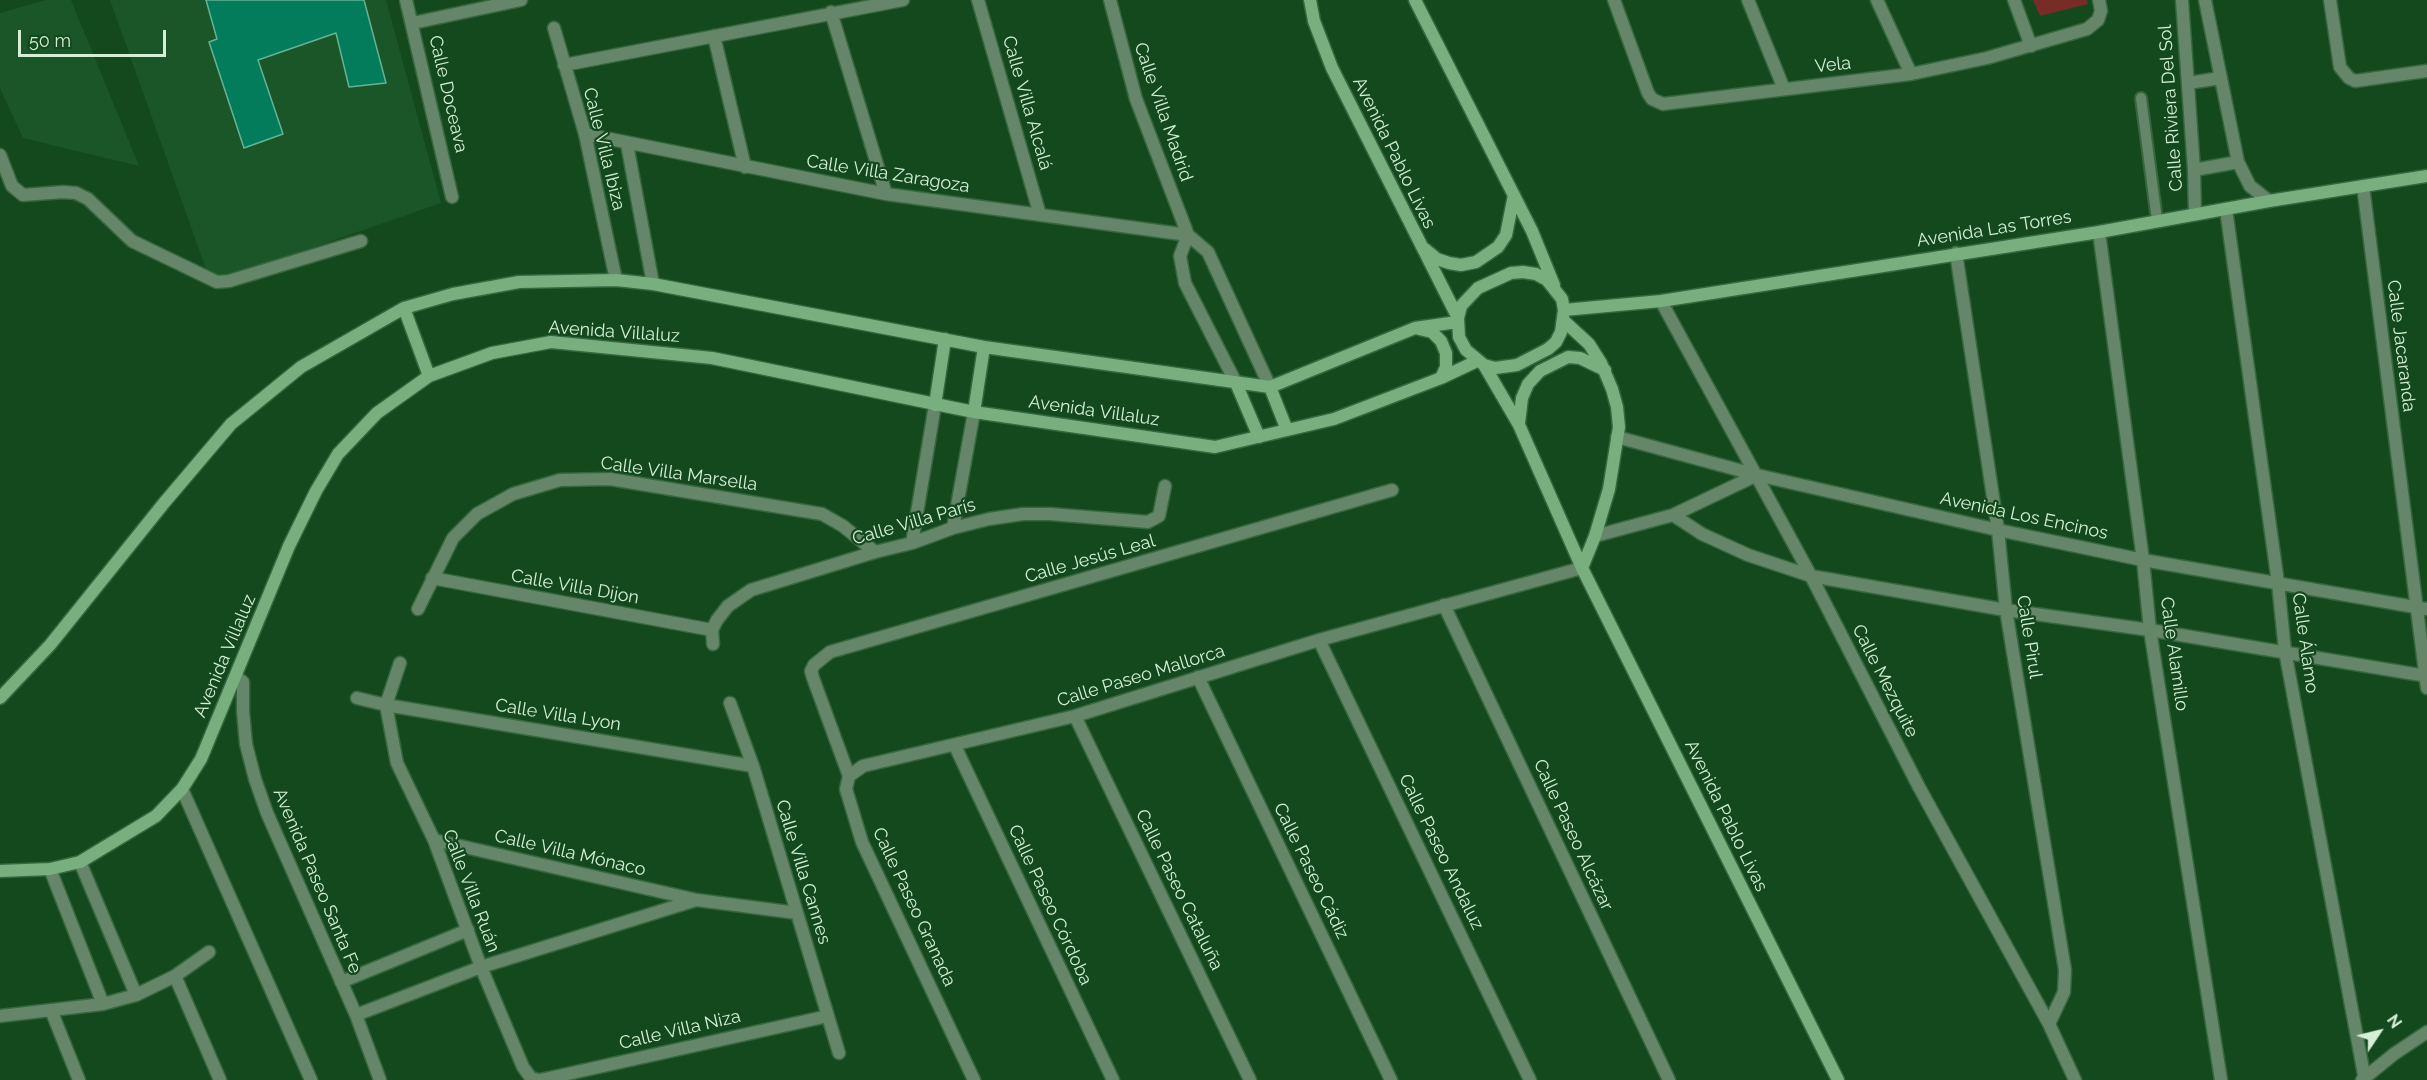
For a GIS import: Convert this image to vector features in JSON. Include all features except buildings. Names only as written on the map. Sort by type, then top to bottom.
[{"type":"street","name":"Calle Doceava","points":[[406,0],[452,196]]},
{"type":"street","points":[[413,22],[521,0]]},
{"type":"street","points":[[564,65],[903,0]]},
{"type":"street","name":"Calle Villa Alcalá","points":[[978,0],[1040,215]]},
{"type":"street","name":"Calle Villa Madrid","points":[[1110,0],[1136,99],[1188,235],[1208,252],[1270,387]]},
{"type":"street","name":"Avenida Pablo Livas","points":[[1310,0],[1314,21],[1332,68],[1458,320]]},
{"type":"street","points":[[1415,0],[1532,231],[1564,315],[1589,344],[1606,371],[1617,407],[1617,437],[1609,489],[1595,536],[1582,568]]},
{"type":"street","name":"Vela","points":[[1614,0],[1648,93],[1656,103],[1663,104],[1911,74],[1987,58],[2087,29],[2098,20],[2101,11],[2099,0]]},
{"type":"street","points":[[1748,0],[1784,89]]},
{"type":"street","points":[[1877,0],[1911,74]]},
{"type":"street","points":[[2014,0],[2031,46]]},
{"type":"street","name":"Calle Riviera Del Sol","points":[[2182,0],[2195,214]]},
{"type":"street","points":[[2205,0],[2238,162],[2250,186],[2269,201]]},
{"type":"street","points":[[2330,0],[2340,67],[2349,78],[2355,81],[2427,71]]},
{"type":"street","points":[[831,12],[886,194]]},
{"type":"street","name":"Calle Villa Ibiza","points":[[554,28],[585,134],[616,280]]},
{"type":"street","points":[[714,36],[745,167]]},
{"type":"street","points":[[2188,83],[2221,78]]},
{"type":"street","name":"Calle Villa Zaragoza","points":[[585,134],[886,194],[1188,235]]},
{"type":"street","name":"Calle Villa Ibiza","points":[[627,144],[653,284]]},
{"type":"street","points":[[0,155],[12,186],[23,195],[76,193],[88,199],[132,241],[217,282],[229,281],[361,241]]},
{"type":"street","points":[[2194,170],[2238,162]]},
{"type":"street","name":"Avenida Las Torres","points":[[1564,315],[2099,231],[2427,176]]},
{"type":"street","name":"Calle Jacaranda","points":[[2363,186],[2421,608],[2426,680]]},
{"type":"street","points":[[1419,244],[1437,259],[1443,261],[1461,265],[1476,262],[1498,247],[1506,235],[1512,215],[1514,195]]},
{"type":"street","name":"Calle Álamo","points":[[2226,209],[2278,583],[2285,651],[2364,1079]]},
{"type":"street","name":"Calle Alamillo","points":[[2099,231],[2143,560],[2150,630],[2222,1080]]},
{"type":"street","points":[[1188,235],[1180,256],[1185,283],[1236,383],[1259,437]]},
{"type":"street","name":"Calle Pirul","points":[[1956,253],[1998,530],[2006,610],[2065,970],[2064,992],[2049,1024]]},
{"type":"street","points":[[1556,289],[1536,274],[1523,272],[1511,273],[1478,288],[1461,306],[1458,320],[1459,337],[1466,350],[1480,363],[1506,368],[1548,350],[1562,332],[1564,315]]},
{"type":"street","points":[[0,698],[50,645],[164,502],[231,424],[301,367],[404,308],[453,294],[519,282],[616,280],[653,284],[984,347],[1270,387],[1415,328],[1458,320]]},
{"type":"street","name":"Calle Mezquite","points":[[1661,301],[1811,576],[1919,787],[2049,1024],[2075,1080]]},
{"type":"street","points":[[404,308],[429,376]]},
{"type":"street","points":[[1415,328],[1432,332],[1441,342],[1446,353],[1446,367],[1442,378]]},
{"type":"street","points":[[912,543],[945,339]]},
{"type":"street","name":"Avenida Villaluz","points":[[0,871],[50,869],[80,862],[156,816],[182,789],[201,759],[290,546],[316,491],[338,454],[377,413],[429,376],[492,353],[551,342],[712,358],[974,412],[1215,447],[1334,419],[1480,363]]},
{"type":"street","points":[[953,528],[984,347]]},
{"type":"street","points":[[1519,425],[1522,398],[1528,384],[1540,371],[1568,357],[1580,358],[1606,371]]},
{"type":"street","name":"Avenida Pablo Livas","points":[[1480,363],[1519,425],[1582,568],[1838,1080]]},
{"type":"street","points":[[1270,387],[1287,430]]},
{"type":"street","name":"Avenida Los Encinos","points":[[1617,437],[1757,475],[1998,530],[2143,560],[2421,608]]},
{"type":"street","points":[[1595,536],[1673,515],[1757,475]]},
{"type":"street","name":"Calle Villa Marsella","points":[[418,609],[453,537],[477,514],[513,494],[560,480],[610,479],[822,514],[843,526],[875,552]]},
{"type":"street","name":"Calle Villa París","points":[[712,630],[728,606],[751,590],[912,543],[953,528],[1023,514],[1148,522],[1159,516],[1165,486]]},
{"type":"street","name":"Calle Jesús Leal","points":[[813,678],[814,665],[830,652],[1392,490]]},
{"type":"street","points":[[1673,515],[1702,534],[1749,555],[1811,576],[2006,610],[2285,651],[2426,680]]},
{"type":"street","name":"Calle Paseo Mallorca","points":[[849,776],[863,766],[1075,716],[1319,640],[1582,568]]},
{"type":"street","name":"Calle Villa Dijon","points":[[432,579],[712,630]]},
{"type":"street","name":"Calle Paseo Alcázar","points":[[1444,605],[1670,1080]]},
{"type":"street","points":[[712,630],[713,644]]},
{"type":"street","name":"Calle Paseo Andaluz","points":[[1319,640],[1530,1080]]},
{"type":"street","points":[[386,705],[400,663]]},
{"type":"street","name":"Avenida Paseo Santa Fe","points":[[236,677],[243,682],[246,744],[267,813],[356,1015],[380,1080]]},
{"type":"street","name":"Calle Paseo Cádiz","points":[[1198,677],[1391,1080]]},
{"type":"street","name":"Calle Paseo Granada","points":[[813,678],[849,776],[846,789],[862,842],[974,1080]]},
{"type":"street","name":"Calle Villa Lyon","points":[[357,698],[386,705],[753,766]]},
{"type":"street","name":"Calle Villa Cannes","points":[[730,703],[753,766],[839,1053]]},
{"type":"street","name":"Calle Villa Ruán","points":[[386,705],[397,763],[434,840],[481,968],[525,1072],[531,1078],[539,1080]]},
{"type":"street","name":"Calle Paseo Cataluña","points":[[1075,716],[1250,1080]]},
{"type":"street","name":"Calle Paseo Córdoba","points":[[955,746],[1113,1080]]},
{"type":"street","points":[[182,789],[311,1080]]},
{"type":"street","name":"Calle Villa Mónaco","points":[[434,840],[697,900],[796,913]]},
{"type":"street","points":[[80,862],[136,995]]},
{"type":"street","points":[[50,869],[103,1004]]},
{"type":"street","name":"Calle Villa Mónaco","points":[[356,1015],[481,968],[697,900]]},
{"type":"street","points":[[341,982],[468,930]]},
{"type":"street","points":[[0,1016],[103,1004],[136,995],[175,976],[209,952]]},
{"type":"street","points":[[175,976],[220,1080]]},
{"type":"street","points":[[51,1010],[79,1080]]},
{"type":"street","name":"Calle Villa Niza","points":[[539,1080],[828,1016]]},
{"type":"street","points":[[2364,1079],[2427,1032]]},
{"type":"lane","points":[[2141,98],[2157,220]]},
{"type":"shaded area","points":[[46,0],[71,0],[139,166],[23,138],[0,88],[0,13]]},
{"type":"shaded area","points":[[110,0],[386,0],[441,203],[211,283]]},
{"type":"shaded area","points":[[2033,0],[2087,0],[2088,4],[2040,16]]}]
